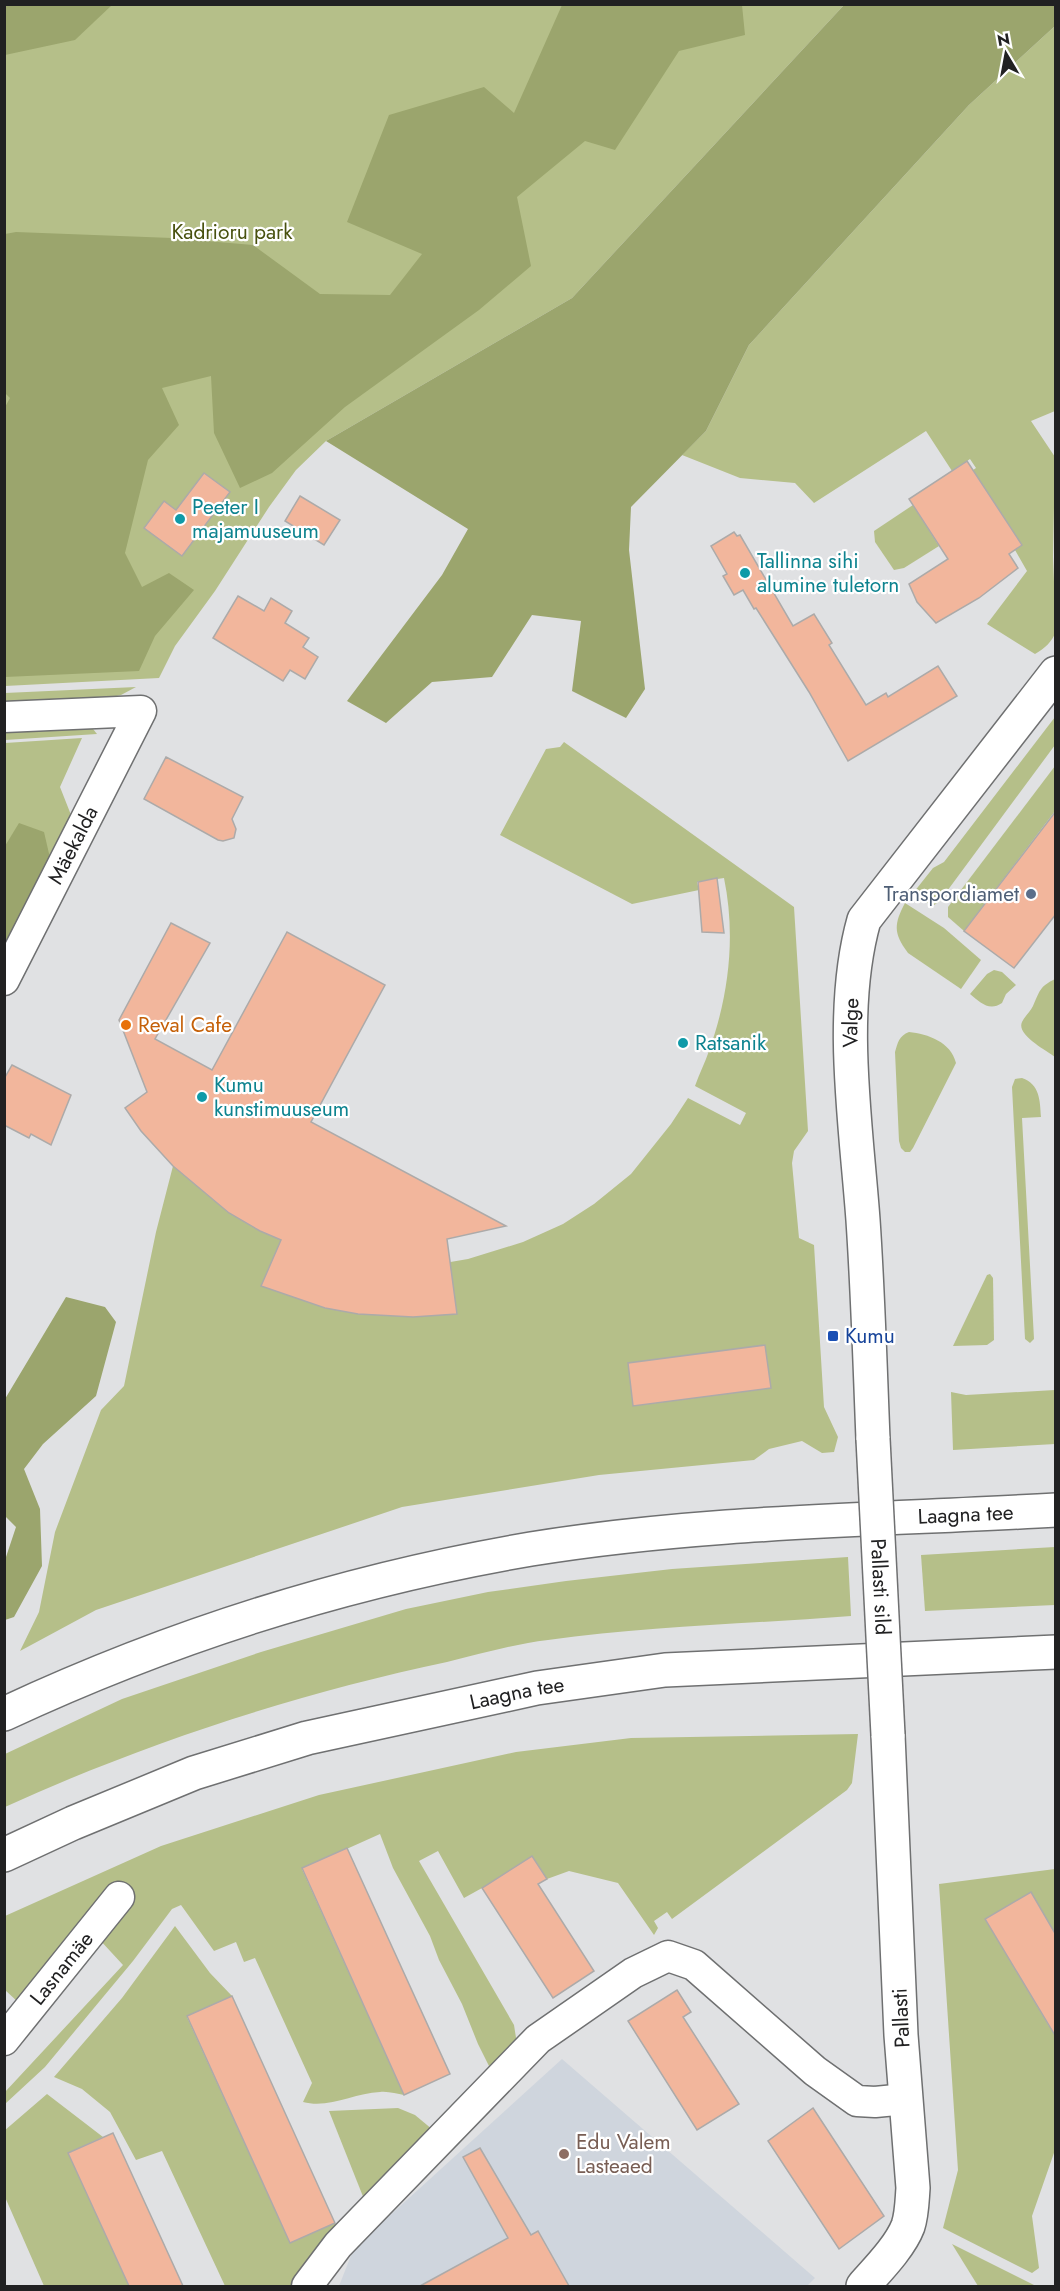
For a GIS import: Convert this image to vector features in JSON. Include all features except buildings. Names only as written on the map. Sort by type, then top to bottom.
[{"type":"main road","name":"Valge","points":[[873,1439],[866,1270],[850,1034],[852,974],[856,946],[864,920],[1056,673]]},
{"type":"main road","name":"Pallasti sild","points":[[873,1439],[888,1735]]},
{"type":"main road","name":"Laagna tee","points":[[4,1714],[139,1658],[264,1612],[385,1579],[531,1549],[659,1533],[771,1524],[1056,1510]]},
{"type":"main road","name":"Laagna tee","points":[[4,1855],[73,1823],[194,1773],[307,1738],[537,1688],[665,1670],[1056,1652]]},
{"type":"main road","name":"Pallasti","points":[[863,2286],[885,2261],[907,2228],[912,2208],[913,2188],[906,2099],[888,1735]]},
{"type":"street","name":"Mäekalda","points":[[4,717],[141,711],[4,980]]},
{"type":"street","name":"Lasnamäe","points":[[4,2040],[119,1897]]},
{"type":"street","points":[[307,2286],[338,2245],[538,2038],[633,1973],[668,1956],[694,1965],[816,2071],[857,2101],[906,2099]]},
{"type":"shaded area","name":"Edu Valem Lasteaed","points":[[562,2059],[815,2278],[807,2286],[339,2286],[354,2248]]},
{"type":"green space","name":"Kadrioru park","points":[[4,5],[844,5],[572,298],[326,441],[296,470],[269,507],[215,591],[175,646],[159,678],[5,686]]},
{"type":"green space","points":[[4,5],[112,5],[75,40],[5,55]]},
{"type":"green space","points":[[562,5],[742,5],[745,35],[679,51],[615,150],[585,141],[517,197],[531,266],[479,310],[345,407],[272,473],[240,488],[214,433],[211,376],[162,388],[179,425],[148,460],[125,553],[142,587],[169,573],[194,590],[155,636],[139,671],[5,677],[4,409],[10,398],[4,392],[5,234],[16,232],[172,238],[253,245],[320,294],[390,295],[422,254],[347,222],[389,115],[484,87],[514,113]]},
{"type":"green space","points":[[844,5],[1055,5],[1055,26],[969,105],[749,345],[706,431],[631,507],[629,550],[645,689],[626,718],[572,691],[581,621],[532,615],[492,677],[432,682],[386,723],[347,701],[442,575],[468,529],[326,441],[572,298]]},
{"type":"green space","points":[[1055,26],[1055,411],[1031,421],[1055,457],[1053,557],[1056,631],[1048,644],[1035,654],[987,624],[1027,571],[1015,550],[1022,545],[973,470],[976,468],[970,459],[952,471],[926,431],[814,503],[795,483],[740,478],[682,455],[706,431],[749,345],[969,105]]},
{"type":"green space","points":[[913,505],[939,546],[904,568],[894,570],[875,542],[874,531]]},
{"type":"green space","points":[[136,687],[112,697],[5,702],[5,693]]},
{"type":"green space","points":[[1055,717],[1055,745],[939,902],[930,905],[914,892],[933,868],[944,862]]},
{"type":"green space","points":[[86,726],[97,734],[5,740],[5,732]]},
{"type":"green space","points":[[82,738],[60,787],[73,820],[5,953],[5,743]]},
{"type":"green space","points":[[564,742],[794,907],[808,1131],[794,1151],[792,1163],[799,1238],[814,1245],[824,1407],[838,1437],[834,1452],[822,1453],[802,1441],[769,1449],[754,1460],[599,1475],[402,1507],[96,1610],[20,1651],[39,1612],[55,1532],[101,1410],[124,1386],[156,1232],[173,1166],[229,1213],[260,1231],[294,1246],[427,1266],[468,1259],[523,1242],[563,1224],[594,1204],[631,1174],[671,1124],[688,1098],[740,1125],[746,1113],[695,1086],[716,1030],[726,987],[730,922],[724,878],[697,882],[699,890],[632,904],[500,835],[546,749],[560,747]]},
{"type":"green space","points":[[1055,766],[1055,811],[964,931],[948,917],[948,907]]},
{"type":"green space","points":[[19,823],[44,832],[50,858],[5,944],[5,846]]},
{"type":"green space","points":[[905,903],[944,928],[981,960],[961,989],[908,953],[903,946],[898,934],[897,923]]},
{"type":"green space","points":[[994,970],[1002,972],[1016,985],[1006,994],[1002,1003],[993,1007],[981,1003],[970,994],[987,974]]},
{"type":"green space","points":[[1055,979],[1055,1057],[1027,1037],[1021,1027],[1041,990]]},
{"type":"green space","points":[[909,1032],[938,1040],[949,1050],[956,1063],[913,1148],[910,1152],[905,1152],[899,1141],[895,1052],[901,1037]]},
{"type":"green space","points":[[1022,1078],[1036,1089],[1041,1117],[1022,1118],[1034,1339],[1030,1343],[1025,1339],[1012,1087],[1015,1079]]},
{"type":"green space","points":[[990,1274],[993,1278],[994,1340],[987,1345],[953,1346],[987,1275]]},
{"type":"green space","points":[[66,1297],[105,1307],[116,1322],[96,1396],[43,1444],[24,1469],[40,1509],[42,1566],[14,1617],[5,1620],[5,1560],[16,1527],[5,1516],[5,1399]]},
{"type":"green space","points":[[1055,1390],[1055,1444],[953,1450],[951,1392],[966,1395]]},
{"type":"green space","points":[[1055,1547],[1055,1605],[925,1611],[921,1555]]},
{"type":"green space","points":[[848,1557],[851,1616],[623,1631],[510,1647],[334,1689],[222,1722],[112,1762],[5,1807],[5,1754],[122,1699],[261,1652],[406,1609],[488,1592],[672,1569]]},
{"type":"green space","points":[[858,1734],[852,1783],[847,1790],[672,1919],[667,1912],[654,1921],[658,1928],[654,1935],[618,1883],[569,1871],[547,1879],[482,1888],[464,1898],[438,1851],[419,1861],[514,2025],[517,2044],[489,2066],[430,1936],[393,1868],[380,1834],[302,1869],[404,2095],[380,2092],[322,2104],[303,2102],[312,2083],[255,1958],[244,1962],[236,1942],[214,1951],[181,1905],[172,1909],[133,1961],[45,2067],[5,2104],[5,2092],[123,1965],[99,1939],[131,1893],[114,1882],[18,2002],[5,1990],[5,1916],[161,1846],[319,1795],[516,1752],[631,1738]]},
{"type":"green space","points":[[1055,1869],[1055,1934],[1031,1893],[985,1919],[1049,2026],[1055,2022],[1055,2150],[1032,2216],[1039,2268],[1032,2273],[943,2228],[958,2170],[939,1884]]},
{"type":"green space","points":[[175,1926],[210,1973],[232,1996],[187,2017],[290,2243],[335,2223],[338,2232],[293,2286],[225,2286],[162,2151],[136,2160],[110,2112],[82,2089],[54,2077],[122,1998]]},
{"type":"green space","points":[[47,2094],[103,2137],[68,2153],[129,2286],[44,2286],[5,2197],[4,2131]]},
{"type":"green space","points":[[398,2108],[415,2115],[433,2130],[364,2199],[329,2111]]},
{"type":"green space","points":[[952,2244],[1036,2286],[978,2286]]},
{"type":"place","name":"Peeter I majamuuseum","points":[[180,519]]},
{"type":"place","name":"Tallinna sihi alumine tuletorn","points":[[745,573]]},
{"type":"place","name":"Transpordiamet","points":[[1031,894]]},
{"type":"place","name":"Reval Cafe","points":[[126,1025]]},
{"type":"place","name":"Ratsanik","points":[[683,1043]]},
{"type":"place","name":"Kumu kunstimuuseum","points":[[202,1097]]},
{"type":"place","name":"Kumu","points":[[833,1336]]},
{"type":"place","name":"Edu Valem Lasteaed","points":[[564,2154]]}]
